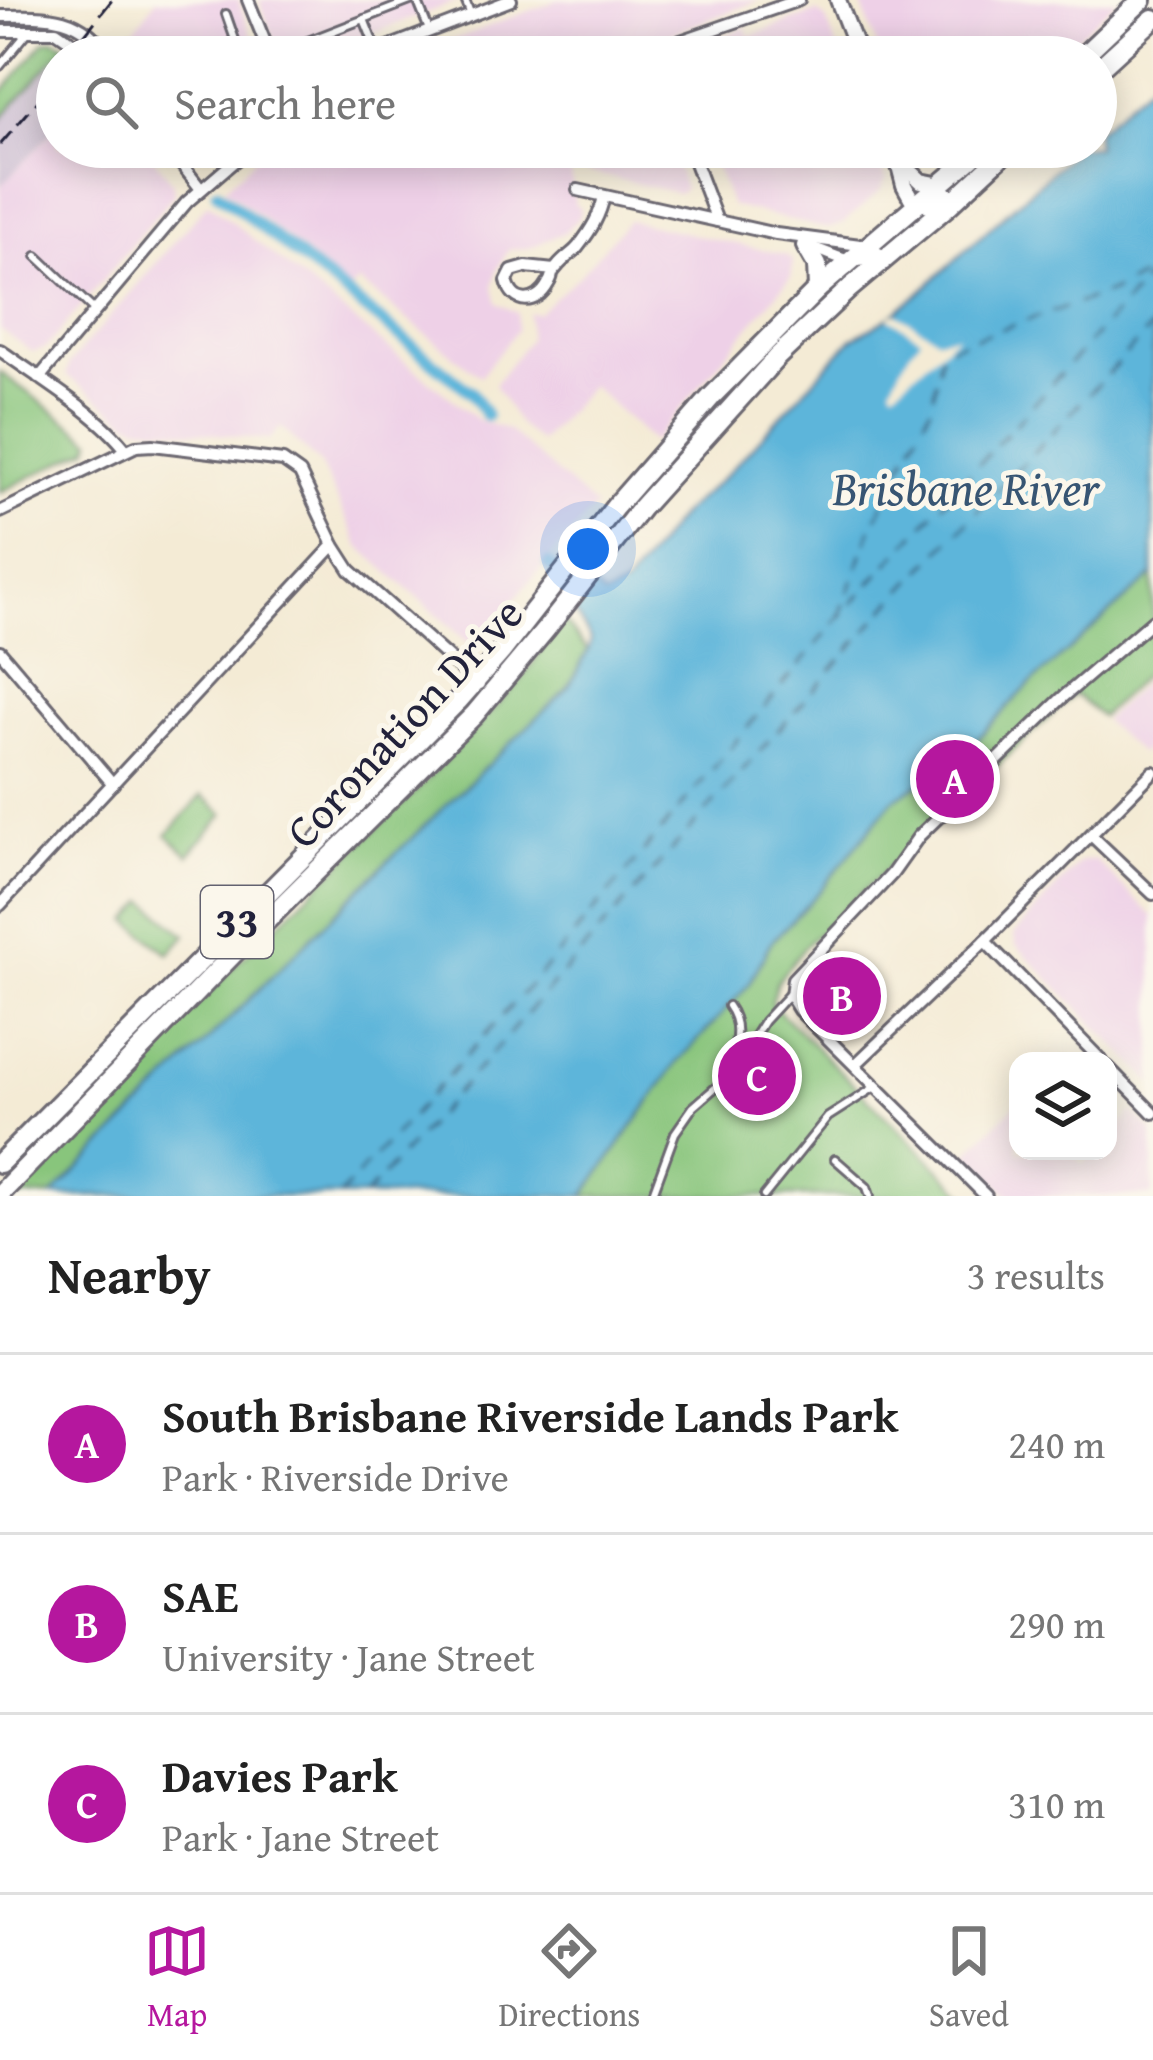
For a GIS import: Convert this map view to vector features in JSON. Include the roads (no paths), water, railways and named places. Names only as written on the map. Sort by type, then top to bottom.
[{"type":"highway","points":[[1104,36],[1142,0]]},
{"type":"highway","points":[[1117,52],[1153,19]]},
{"type":"highway","name":"Coronation Drive","points":[[0,1194],[242,945],[412,779],[584,547],[712,396],[818,289],[960,168]]},
{"type":"highway","name":"Coronation Drive","points":[[0,1163],[564,606],[641,508],[738,399],[850,288],[987,168]]},
{"type":"highway","points":[[806,245],[817,265],[818,289]]},
{"type":"street","points":[[248,0],[263,36]]},
{"type":"street","points":[[418,36],[509,0]]},
{"type":"street","points":[[695,36],[799,0]]},
{"type":"street","points":[[838,0],[852,36]]},
{"type":"street","points":[[0,16],[64,19],[92,36]]},
{"type":"street","points":[[0,31],[65,36]]},
{"type":"street","points":[[184,168],[200,188]]},
{"type":"street","points":[[39,379],[200,188],[225,168]]},
{"type":"street","points":[[696,168],[716,221]]},
{"type":"street","points":[[900,168],[908,195],[920,203],[934,205],[969,184]]},
{"type":"street","points":[[906,168],[921,181],[941,185]]},
{"type":"street","points":[[578,190],[776,234],[868,246]]},
{"type":"street","points":[[554,270],[600,216],[604,196]]},
{"type":"street","points":[[776,234],[850,261],[865,262],[886,248],[901,246]]},
{"type":"street","points":[[0,350],[115,435],[126,450]]},
{"type":"street","points":[[0,512],[126,450],[154,446],[288,463],[300,472],[350,570],[483,689]]},
{"type":"street","points":[[0,905],[334,545]]},
{"type":"street","points":[[986,1196],[799,1010],[791,992],[796,973],[892,874],[919,836],[1061,698],[1153,620]]},
{"type":"street","points":[[0,651],[113,784]]},
{"type":"street","points":[[855,1065],[1153,772]]},
{"type":"street","points":[[1092,836],[1153,894]]},
{"type":"street","points":[[985,941],[1093,1052]]},
{"type":"street","points":[[1117,1076],[1153,1113]]},
{"type":"lane","points":[[321,36],[415,0],[429,32]]},
{"type":"lane","points":[[465,0],[471,15]]},
{"type":"lane","points":[[226,14],[234,36]]},
{"type":"lane","points":[[364,19],[371,36]]},
{"type":"lane","points":[[0,66],[31,30]]},
{"type":"lane","points":[[37,256],[94,310]]},
{"type":"lane","points":[[652,1196],[675,1132],[693,1107],[731,1074],[764,1021],[791,992]]},
{"type":"lane","points":[[718,1085],[737,1033],[728,1006]]},
{"type":"lane","points":[[764,1196],[828,1117],[875,1087]]},
{"type":"lane","points":[[835,1159],[867,1187],[870,1196]]},
{"type":"water","name":"Brisbane River","points":[[1153,80],[1153,575],[1029,685],[959,758],[893,800],[819,892],[770,943],[750,983],[677,1063],[584,1196],[52,1196],[568,688],[591,639],[574,611],[593,586],[604,597],[626,585],[681,514],[726,475],[852,339],[915,297],[1055,168],[1117,168],[1117,112]]},
{"type":"waterway","points":[[217,192],[472,393],[486,415]]},
{"type":"waterway","points":[[548,564],[585,596]]},
{"type":"railway","points":[[84,36],[112,0]]},
{"type":"railway","points":[[0,145],[36,103]]},
{"type":"place","name":"South Brisbane Riverside Lands Park","points":[[955,779]]},
{"type":"place","name":"SAE","points":[[842,996]]},
{"type":"place","name":"Davies Park","points":[[757,1076]]}]
